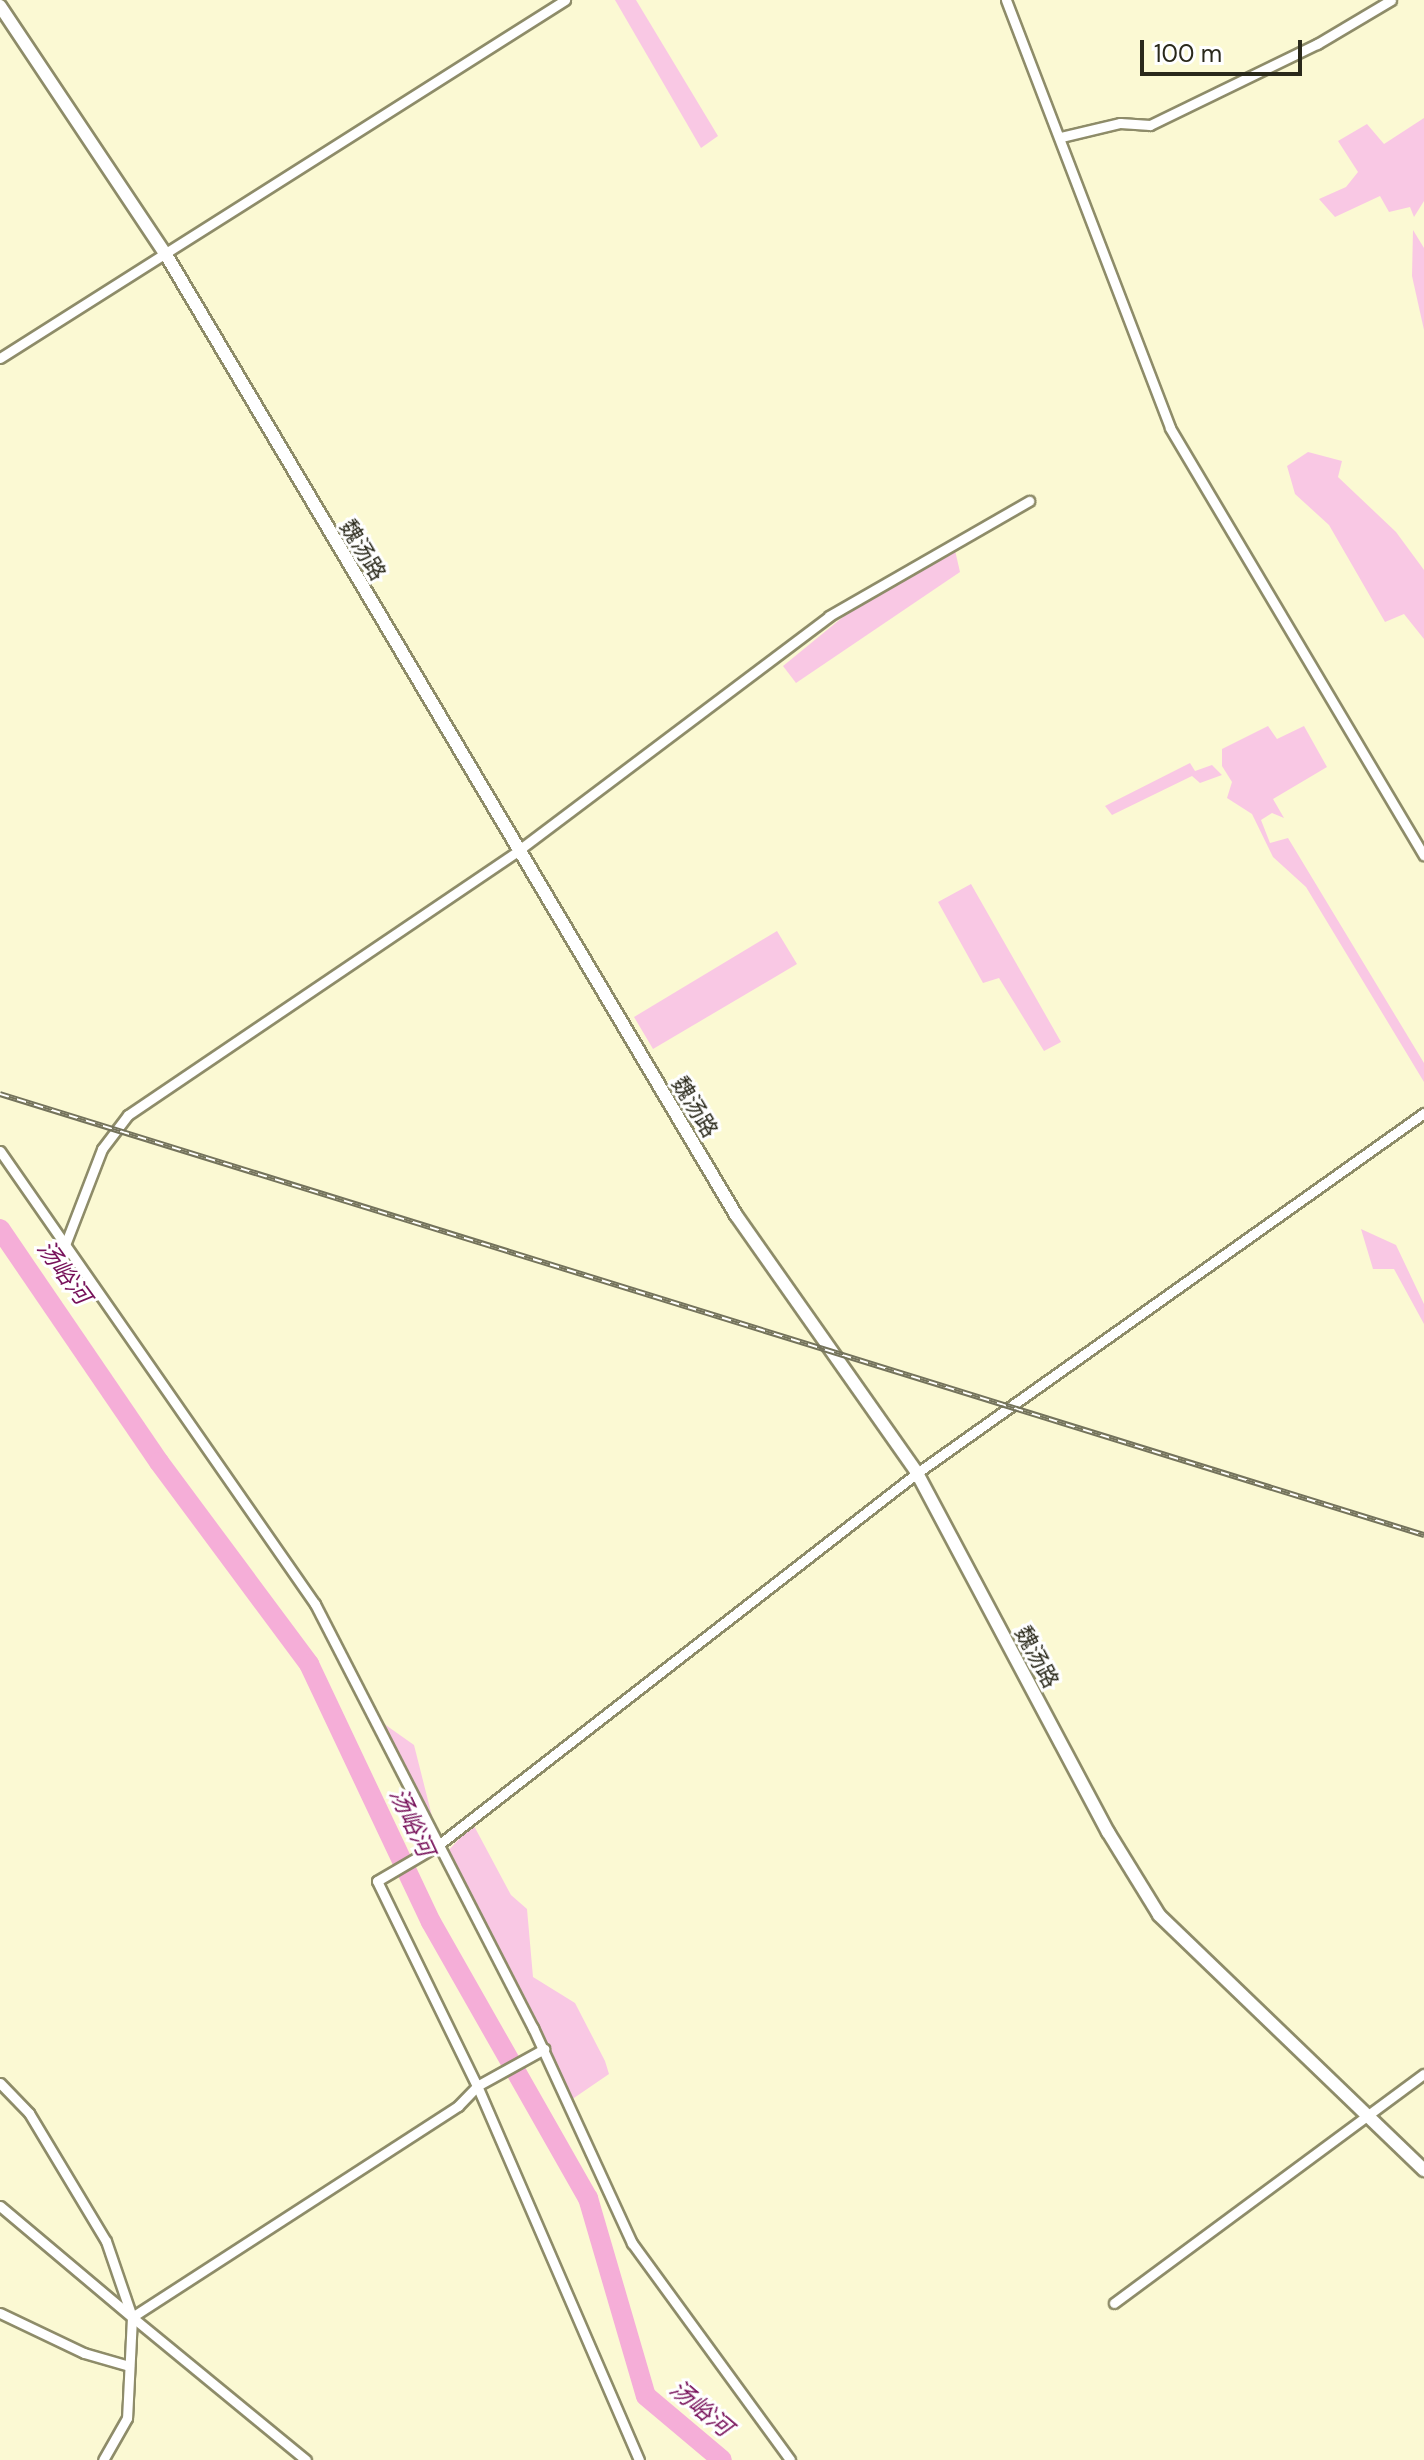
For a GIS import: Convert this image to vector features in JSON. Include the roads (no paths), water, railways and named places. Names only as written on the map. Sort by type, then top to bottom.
[{"type":"street","points":[[0,358],[565,0]]},
{"type":"street","points":[[1006,0],[1170,428],[1424,855]]},
{"type":"street","points":[[1061,137],[1120,123],[1150,125],[1317,44],[1391,0]]},
{"type":"street","name":"魏汤路","points":[[0,6],[165,253],[736,1215],[917,1473],[1108,1832],[1159,1915],[1424,2170]]},
{"type":"street","points":[[65,1245],[102,1149],[128,1115],[519,850],[829,616],[1029,501]]},
{"type":"street","points":[[639,2460],[477,2086],[377,1881],[437,1846],[917,1473],[1424,1113]]},
{"type":"street","points":[[0,1151],[315,1604],[544,2049],[655,2281],[790,2460]]},
{"type":"street","points":[[132,2317],[458,2106],[477,2086],[544,2049]]},
{"type":"street","points":[[1114,2303],[1366,2113],[1424,2074]]},
{"type":"street","points":[[0,2083],[29,2113],[106,2241],[132,2317],[127,2418],[103,2460]]},
{"type":"street","points":[[0,2206],[306,2460]]},
{"type":"street","points":[[0,2313],[84,2353],[129,2366]]},
{"type":"waterway","name":"汤峪河","points":[[0,1229],[159,1462],[309,1664],[431,1922],[588,2198],[646,2396],[722,2460]]},
{"type":"railway","points":[[0,1094],[1424,1535]]}]
